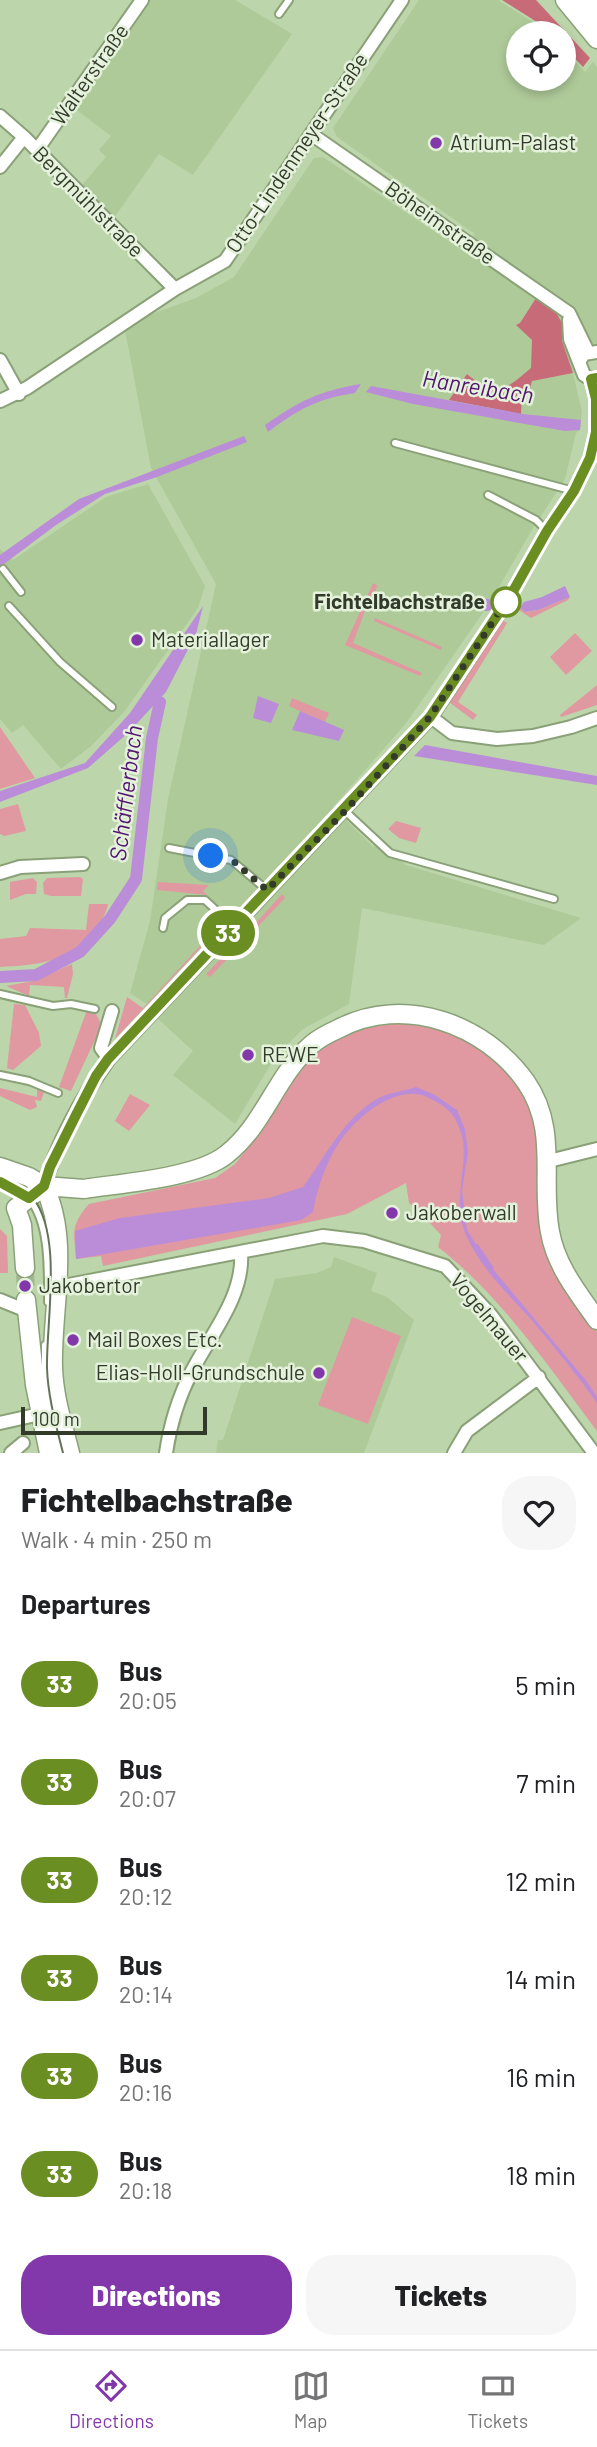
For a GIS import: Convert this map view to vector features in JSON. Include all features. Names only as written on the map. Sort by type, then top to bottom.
[{"type":"street","name":"Walterstraße","points":[[37,150],[142,0]]},
{"type":"street","name":"Otto-Lindenmeyer-Straße","points":[[0,401],[19,394],[175,289],[225,261],[402,0]]},
{"type":"street","points":[[565,0],[597,39]]},
{"type":"street","points":[[575,0],[597,24]]},
{"type":"street","points":[[591,0],[597,7]]},
{"type":"street","name":"Bergmühlstraße","points":[[0,117],[24,137],[175,289]]},
{"type":"street","name":"Böheimstraße","points":[[311,134],[569,313],[593,352],[584,354],[579,362]]},
{"type":"street","name":"Walterstraße","points":[[0,167],[24,137]]},
{"type":"street","points":[[11,1453],[37,1442],[50,1412],[58,1287],[52,1204],[44,1186],[50,1167],[96,1076],[108,1059],[345,811],[430,717],[512,593],[547,531],[574,491],[593,458],[597,413],[594,378],[581,371],[570,339],[569,313]]},
{"type":"street","points":[[0,360],[19,394]]},
{"type":"street","points":[[430,717],[452,733],[497,739],[534,736],[597,718]]},
{"type":"street","points":[[0,873],[20,867],[83,864]]},
{"type":"street","points":[[108,1059],[100,1048],[112,1012]]},
{"type":"street","points":[[0,1167],[29,1177],[44,1186],[84,1189],[182,1172],[213,1163],[227,1154],[244,1137],[286,1072],[311,1045],[351,1022],[397,1014],[419,1015],[457,1025],[476,1035],[507,1059],[527,1084],[536,1102],[547,1138],[548,1218],[554,1251],[564,1272],[597,1320]]},
{"type":"street","points":[[549,1161],[597,1149]]},
{"type":"street","points":[[25,1268],[22,1225],[15,1203],[44,1186]]},
{"type":"street","name":"Vogelmauer","points":[[58,1287],[315,1237],[364,1241],[416,1256],[445,1266],[462,1282],[539,1377],[591,1452]]},
{"type":"street","points":[[166,1453],[174,1416],[184,1388],[236,1289],[242,1270],[241,1253]]},
{"type":"street","points":[[0,1300],[27,1306],[50,1412],[70,1453]]},
{"type":"street","points":[[454,1453],[467,1431],[539,1377]]},
{"type":"street","points":[[0,1423],[50,1412]]},
{"type":"lane","points":[[279,14],[289,0]]},
{"type":"lane","points":[[395,443],[574,491]]},
{"type":"lane","points":[[488,495],[536,520],[547,531]]},
{"type":"lane","points":[[3,569],[21,592]]},
{"type":"lane","points":[[9,606],[60,662],[112,707]]},
{"type":"lane","points":[[345,811],[390,853],[554,899]]},
{"type":"lane","points":[[169,848],[232,860],[267,890]]},
{"type":"lane","points":[[163,928],[165,918],[187,900],[205,900],[234,927]]},
{"type":"lane","points":[[0,994],[53,1006],[71,1004],[95,1009]]},
{"type":"lane","points":[[0,1074],[29,1081],[58,1093]]},
{"type":"lane","points":[[0,1182],[15,1203],[38,1212],[45,1247],[48,1316],[44,1370],[60,1453]]},
{"type":"shaded area","points":[[142,0],[235,0],[292,34],[193,175],[159,154],[109,225],[77,191],[106,157],[99,150],[111,136],[70,105]]},
{"type":"shaded area","points":[[419,0],[498,0],[531,21],[506,21],[506,91],[576,91],[576,63],[585,72],[593,62],[597,67],[597,354],[573,373],[582,412],[580,430],[576,433],[565,479],[491,601],[407,722],[333,807],[373,847],[378,842],[406,865],[581,918],[544,945],[362,908],[349,1004],[303,1029],[275,1057],[235,1124],[173,1075],[193,1051],[157,1018],[295,868],[285,859],[150,1006],[130,993],[150,921],[168,799],[216,584],[151,468],[125,330],[141,318],[196,298],[234,277],[314,158],[323,157],[462,250],[475,234],[337,137],[333,128]]},
{"type":"shaded area","points":[[502,0],[536,0],[556,21],[535,21]]},
{"type":"shaded area","points":[[576,43],[590,58],[583,67],[576,60]]},
{"type":"shaded area","points":[[540,292],[562,323],[562,341],[573,373],[532,381],[529,392],[522,394],[521,414],[449,400],[467,374],[486,387],[500,389],[531,368],[532,340],[516,325]]},
{"type":"shaded area","points":[[361,384],[355,393],[329,398],[309,406],[268,432],[265,425],[299,403],[333,390]]},
{"type":"shaded area","points":[[371,386],[523,414],[581,420],[580,430],[565,431],[413,404],[366,392]]},
{"type":"shaded area","points":[[244,436],[247,442],[105,494],[56,525],[0,567],[0,555],[79,499]]},
{"type":"shaded area","points":[[148,484],[205,586],[198,608],[124,712],[91,746],[61,769],[23,725],[12,733],[0,719],[0,549],[13,560],[106,497]]},
{"type":"shaded area","points":[[373,583],[380,587],[377,586],[374,596],[371,595],[353,643],[422,673],[420,676],[345,645]]},
{"type":"shaded area","points":[[565,586],[570,597],[538,610],[525,612],[520,608],[524,602]]},
{"type":"shaded area","points":[[570,597],[531,618],[519,610],[538,610]]},
{"type":"shaded area","points":[[203,606],[196,634],[166,692],[128,733],[88,768],[0,802],[0,791],[85,763],[130,713]]},
{"type":"shaded area","points":[[375,618],[442,647],[441,650],[374,621]]},
{"type":"shaded area","points":[[501,619],[507,623],[458,702],[477,715],[473,720],[449,702]]},
{"type":"shaded area","points":[[575,633],[592,651],[566,675],[550,657]]},
{"type":"shaded area","points":[[597,685],[597,705],[561,717],[560,715]]},
{"type":"shaded area","points":[[258,696],[279,704],[271,723],[253,718]]},
{"type":"shaded area","points":[[292,698],[329,713],[325,722],[289,706]]},
{"type":"shaded area","points":[[300,711],[344,730],[339,741],[292,730]]},
{"type":"shaded area","points":[[0,727],[35,778],[0,789]]},
{"type":"shaded area","points":[[425,745],[597,776],[597,785],[414,756]]},
{"type":"shaded area","points":[[18,804],[26,831],[4,836],[0,834],[0,809]]},
{"type":"shaded area","points":[[396,821],[421,828],[416,843],[399,838],[388,829]]},
{"type":"shaded area","points":[[33,878],[37,882],[36,894],[26,894],[10,900],[10,882]]},
{"type":"shaded area","points":[[47,878],[83,879],[81,896],[44,894],[43,883]]},
{"type":"shaded area","points":[[158,882],[209,885],[203,891],[207,895],[157,890]]},
{"type":"shaded area","points":[[282,894],[285,898],[250,935],[256,941],[251,941],[245,935]]},
{"type":"shaded area","points":[[89,904],[108,904],[104,916],[92,933],[72,951],[39,963],[0,967],[0,939],[26,936],[30,928],[86,930]]},
{"type":"shaded area","points":[[219,925],[221,926],[115,1039],[127,997],[143,1008]]},
{"type":"shaded area","points":[[234,945],[240,950],[241,956],[235,951],[210,977],[206,974]]},
{"type":"shaded area","points":[[72,964],[73,974],[67,998],[64,987],[30,985],[29,996],[6,986],[33,981]]},
{"type":"shaded area","points":[[14,1004],[25,1005],[39,1033],[41,1046],[13,1070],[7,1068]]},
{"type":"shaded area","points":[[87,1010],[96,1014],[102,1025],[71,1091],[59,1087]]},
{"type":"shaded area","points":[[380,1021],[425,1023],[472,1041],[502,1065],[522,1088],[536,1120],[558,1273],[597,1332],[597,1431],[504,1310],[438,1247],[441,1235],[409,1203],[406,1183],[347,1214],[103,1266],[101,1256],[76,1259],[76,1224],[89,1204],[215,1178],[235,1164],[291,1076],[329,1039]]},
{"type":"shaded area","points":[[416,1087],[435,1095],[457,1110],[465,1129],[468,1152],[462,1191],[467,1230],[486,1261],[585,1379],[597,1397],[597,1403],[488,1271],[472,1247],[466,1235],[460,1207],[464,1154],[460,1130],[448,1110],[427,1097],[401,1095],[387,1100],[361,1118],[334,1151],[321,1181],[313,1212],[301,1220],[76,1259],[75,1231],[120,1218],[269,1198],[303,1187],[335,1140],[363,1109],[384,1096]]},
{"type":"shaded area","points":[[0,1088],[37,1097],[37,1089],[44,1092],[41,1101],[35,1100],[37,1107],[30,1110],[0,1096]]},
{"type":"shaded area","points":[[130,1094],[150,1105],[129,1131],[115,1121]]},
{"type":"shaded area","points":[[0,1229],[7,1236],[8,1273],[0,1273]]},
{"type":"shaded area","name":"Elias-Holl-Grundschule","points":[[334,1257],[377,1273],[371,1291],[387,1297],[414,1320],[364,1453],[216,1453],[218,1440],[223,1440],[275,1279],[317,1273],[331,1267]]},
{"type":"shaded area","points":[[352,1317],[401,1336],[368,1424],[318,1405]]},
{"type":"waterway","points":[[474,603],[487,605]]},
{"type":"waterway","name":"Schäfflerbach","points":[[0,977],[36,975],[80,952],[110,919],[136,879],[152,738],[160,702]]},
{"type":"waterway","points":[[477,1246],[492,1268]]},
{"type":"tunnel","points":[[25,1268],[26,1300]]},
{"type":"tram line","points":[[0,1180],[18,1186],[33,1198],[42,1214],[48,1234],[51,1280],[47,1368],[63,1453]]},
{"type":"bus line","name":"33","points":[[0,1182],[29,1198],[44,1186],[50,1167],[76,1115],[108,1059],[345,811],[430,717],[512,593],[547,531],[574,491],[590,458],[596,432],[596,399],[591,379],[597,378]]},
{"type":"place","name":"Atrium-Palast","points":[[436,143]]},
{"type":"place","name":"Fichtelbachstraße","points":[[506,602]]},
{"type":"place","name":"Materiallager","points":[[137,640]]},
{"type":"place","name":"REWE","points":[[248,1055]]},
{"type":"place","name":"Jakoberwall","points":[[392,1213]]},
{"type":"place","name":"Jakobertor","points":[[25,1286]]},
{"type":"place","name":"Mail Boxes Etc.","points":[[73,1340]]},
{"type":"place","name":"Elias-Holl-Grundschule","points":[[319,1373]]},
{"type":"route","points":[[211,856],[232,860],[267,890],[345,811],[430,717],[509,597],[506,602]]},
{"type":"water label","name":"Hanreibach","points":[[478,387]]}]
